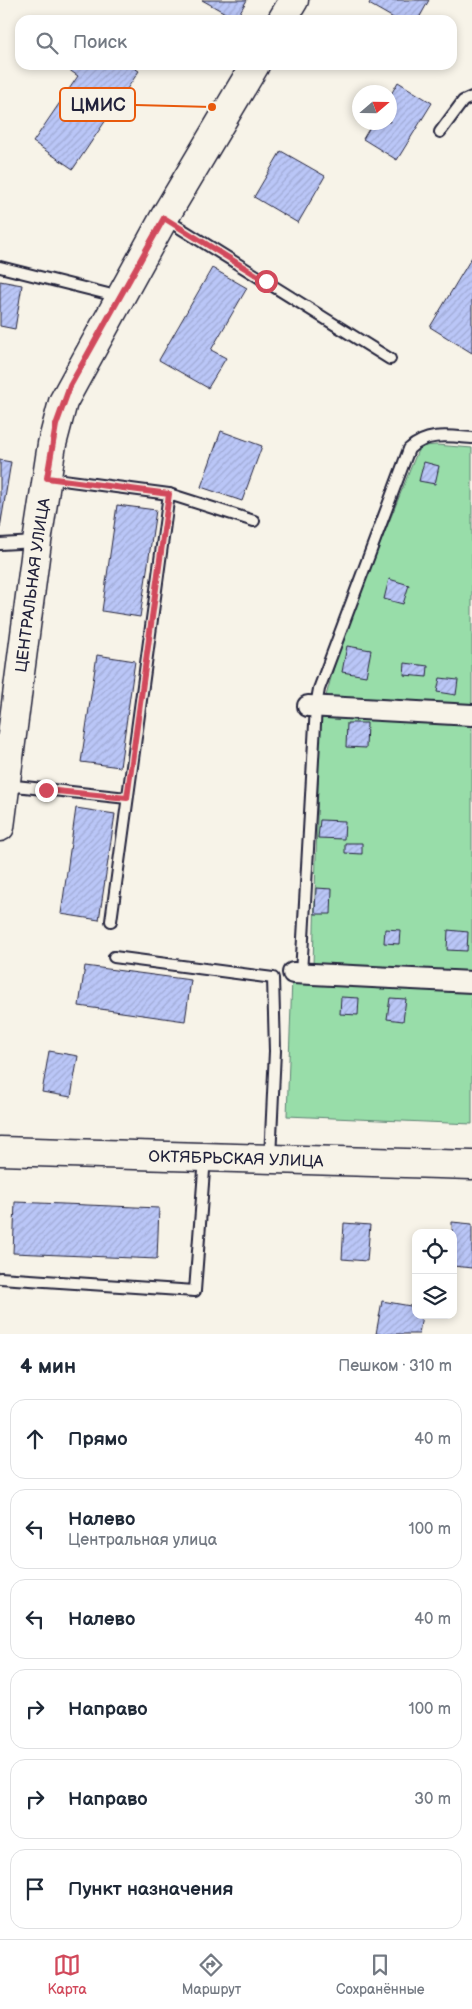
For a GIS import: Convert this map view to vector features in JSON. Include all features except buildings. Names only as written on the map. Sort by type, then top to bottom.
[{"type":"street","points":[[285,15],[294,0]]},
{"type":"street","name":"ЦЕНТРАЛЬНАЯ УЛИЦА","points":[[0,827],[3,785],[37,542],[56,425],[63,402],[164,218],[252,70]]},
{"type":"street","points":[[312,706],[472,715]]},
{"type":"street","points":[[297,974],[472,982]]},
{"type":"street","name":"ОКТЯБРЬСКАЯ УЛИЦА","points":[[0,1151],[472,1165]]},
{"type":"lane","points":[[440,132],[463,101],[472,98]]},
{"type":"lane","points":[[164,218],[390,359]]},
{"type":"lane","points":[[0,266],[120,296]]},
{"type":"lane","points":[[297,974],[312,706],[410,449],[418,441],[431,436],[472,438]]},
{"type":"lane","points":[[47,478],[169,494],[254,521]]},
{"type":"lane","points":[[111,920],[169,494]]},
{"type":"lane","points":[[0,544],[37,542]]},
{"type":"lane","points":[[3,785],[127,798]]},
{"type":"lane","points":[[114,957],[273,978],[275,1050],[270,1158]]},
{"type":"lane","points":[[0,1278],[195,1292],[206,1156]]},
{"type":"green space","points":[[424,446],[472,448],[472,708],[326,696],[341,641],[418,450]]},
{"type":"green space","points":[[320,714],[472,722],[472,973],[313,965]]},
{"type":"green space","points":[[292,978],[472,989],[472,1124],[287,1116]]},
{"type":"place","name":"ЦМИС","points":[[212,107]]},
{"type":"route","points":[[46,790],[127,798],[169,494],[47,478],[56,425],[63,402],[70,386],[164,218],[266,281]]}]
